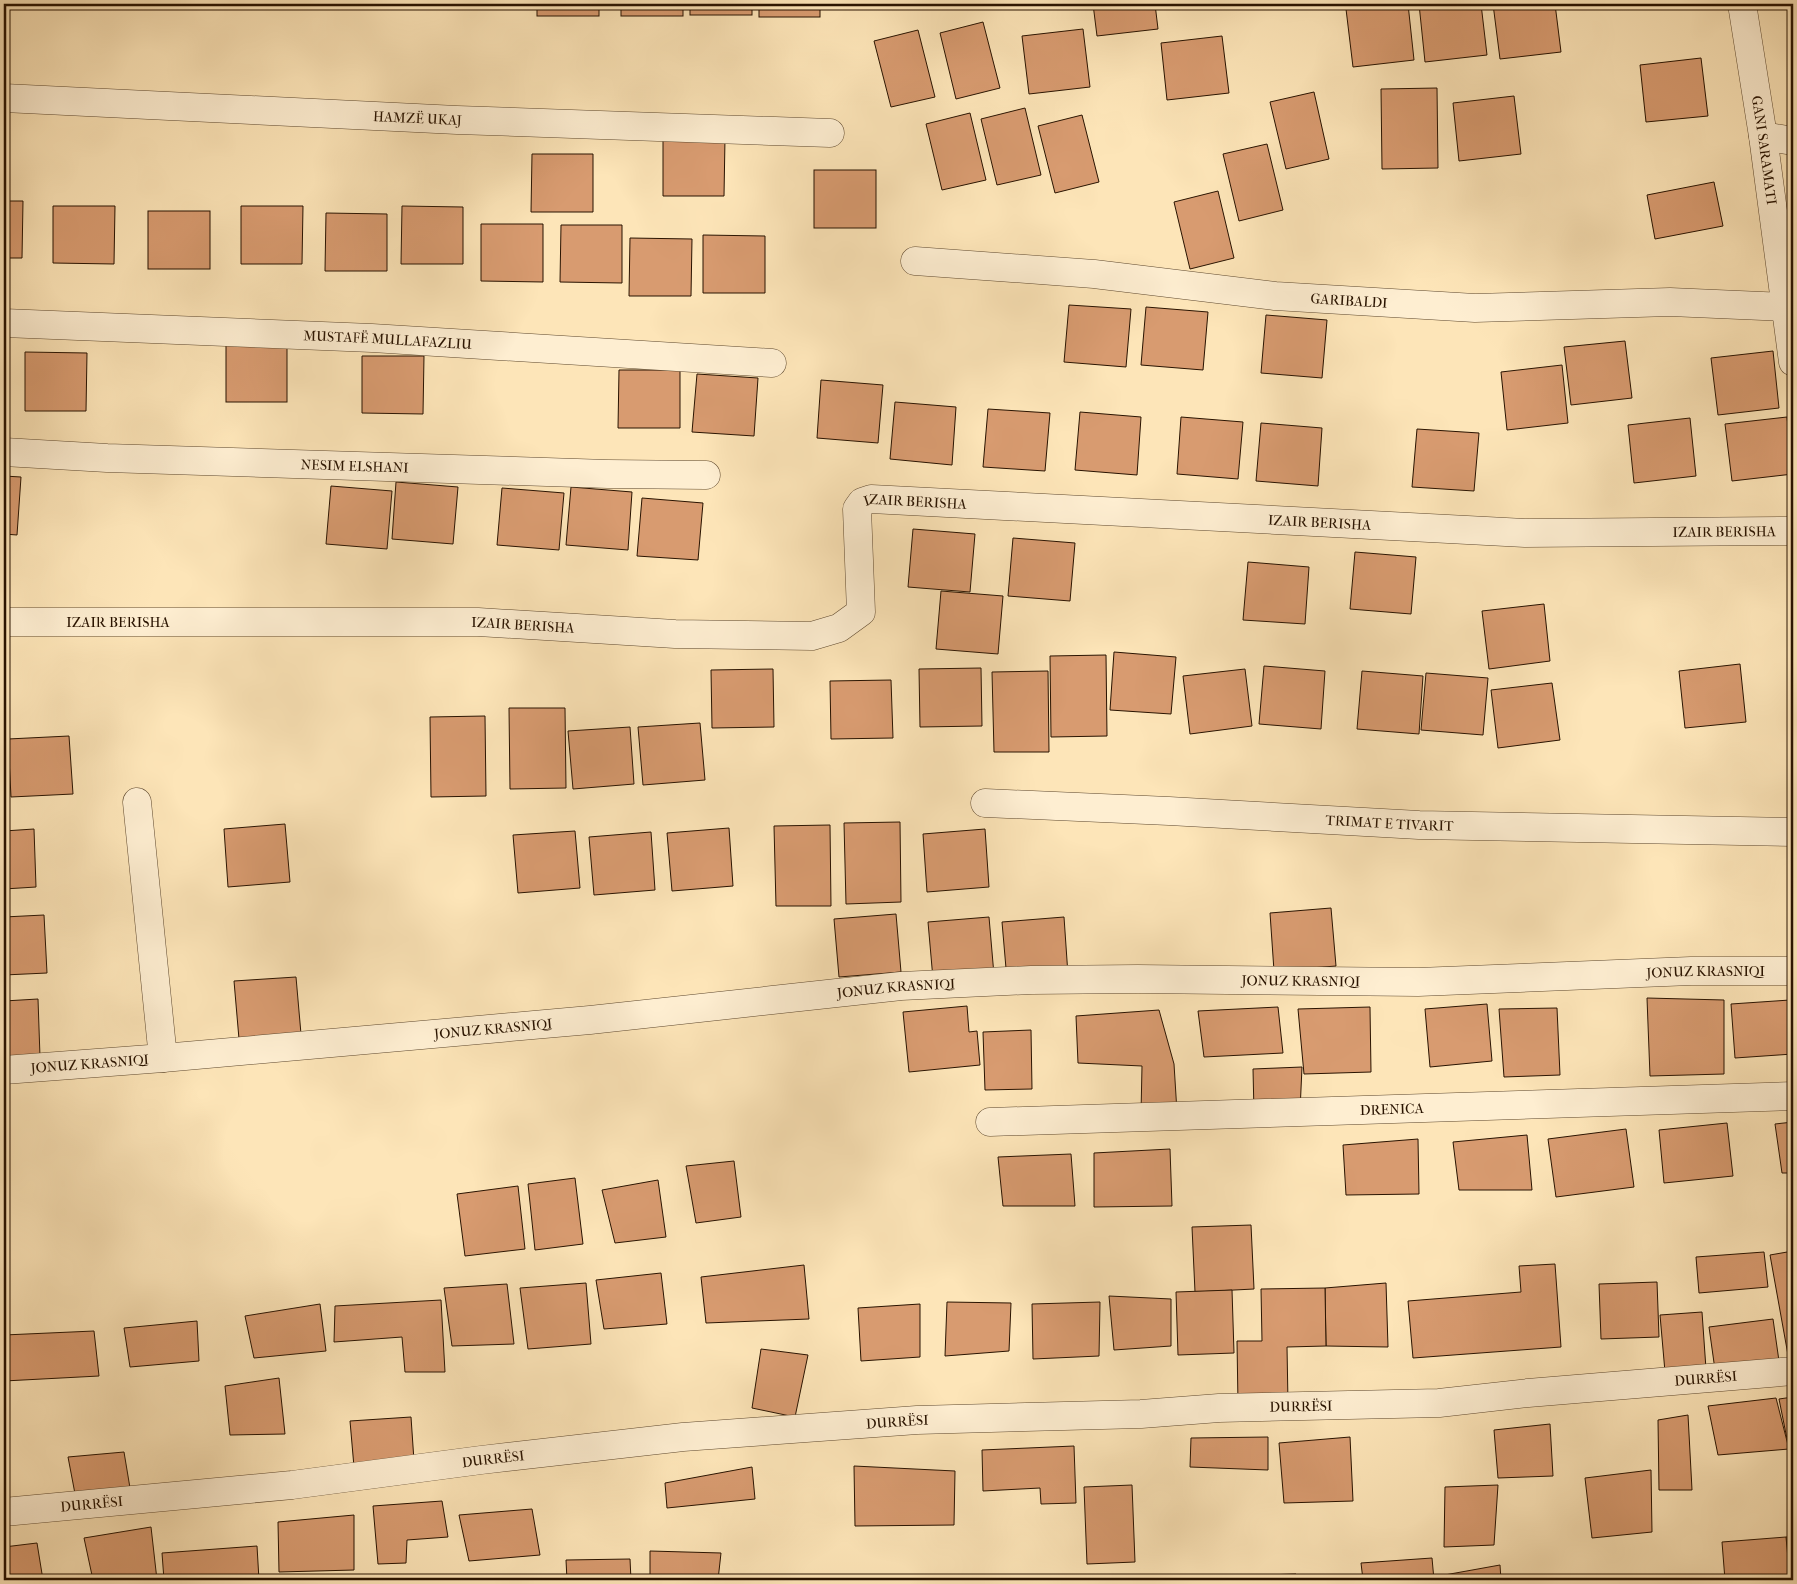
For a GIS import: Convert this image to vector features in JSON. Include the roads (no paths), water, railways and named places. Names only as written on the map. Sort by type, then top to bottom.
[{"type":"street","name":"GANI SARAMATI","points":[[1742,4],[1763,136],[1793,362]]},
{"type":"street","name":"HAMZË UKAJ","points":[[4,98],[448,120],[830,133]]},
{"type":"street","points":[[1763,136],[1793,141]]},
{"type":"street","name":"GARIBALDI","points":[[915,261],[1094,274],[1274,296],[1475,308],[1670,302],[1789,321]]},
{"type":"street","name":"MUSTAFË MULLAFAZLIU","points":[[4,323],[372,338],[772,363]]},
{"type":"street","name":"NESIM ELSHANI","points":[[4,452],[106,458],[598,474],[706,475]]},
{"type":"street","name":"IZAIR BERISHA","points":[[4,622],[478,622],[675,634],[812,636],[839,628],[861,612],[857,509],[862,502],[871,499],[1525,533],[1793,531]]},
{"type":"street","points":[[137,802],[163,1058]]},
{"type":"street","name":"TRIMAT E TIVARIT","points":[[986,803],[1169,810],[1419,825],[1793,832]]},
{"type":"street","name":"JONUZ KRASNIQI","points":[[4,1070],[163,1058],[590,1020],[900,986],[1031,980],[1138,979],[1418,982],[1691,971],[1793,971]]},
{"type":"street","name":"DRENICA","points":[[990,1122],[1793,1096]]},
{"type":"street","name":"DURRËSI","points":[[4,1512],[292,1485],[481,1460],[683,1437],[918,1420],[1140,1414],[1218,1408],[1440,1403],[1528,1393],[1793,1371]]}]
